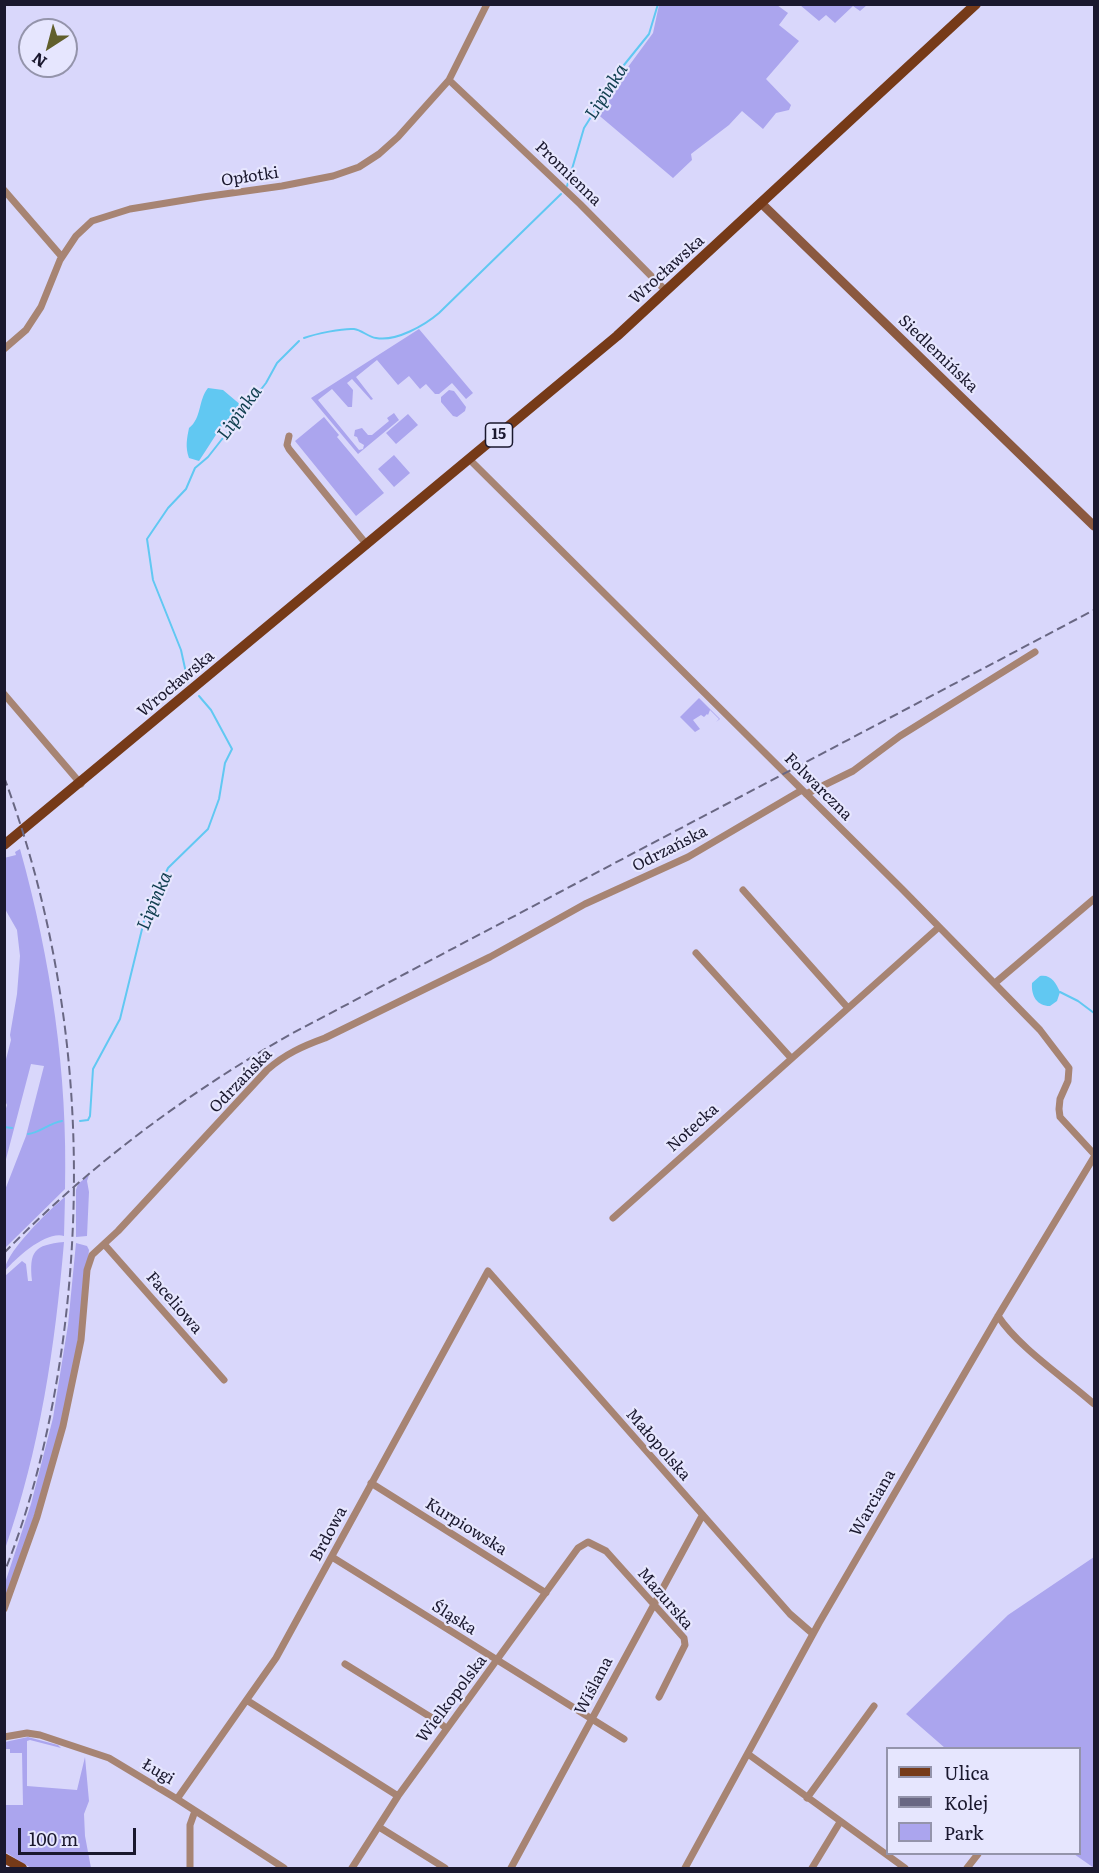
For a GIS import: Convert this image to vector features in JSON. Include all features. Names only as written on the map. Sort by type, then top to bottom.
[{"type":"main road","name":"Wrocławska","points":[[4,846],[617,336],[976,4]]},
{"type":"main road","points":[[4,1858],[22,1869]]},
{"type":"street","name":"Opłotki","points":[[4,349],[26,330],[41,307],[62,257],[76,236],[92,221],[130,209],[333,176],[359,167],[379,154],[398,137],[449,80],[487,4]]},
{"type":"street","name":"Promienna","points":[[449,80],[580,204],[666,291]]},
{"type":"street","points":[[4,190],[62,257]]},
{"type":"street","name":"Siedlemińska","points":[[761,203],[1095,526]]},
{"type":"street","points":[[289,436],[287,445],[289,449],[367,545]]},
{"type":"street","name":"Folwarczna","points":[[470,460],[1040,1030],[1069,1068],[1068,1081],[1059,1109],[1060,1117],[1095,1156]]},
{"type":"street","name":"Odrzańska","points":[[4,1609],[37,1517],[63,1426],[81,1340],[87,1270],[92,1255],[118,1231],[267,1070],[282,1057],[298,1048],[325,1038],[490,957],[585,904],[688,856],[785,801],[853,771],[900,736],[1035,652]]},
{"type":"street","points":[[4,694],[81,783]]},
{"type":"street","points":[[743,890],[848,1008]]},
{"type":"street","points":[[995,983],[1095,899]]},
{"type":"street","name":"Notecka","points":[[613,1218],[939,927]]},
{"type":"street","points":[[696,952],[791,1058]]},
{"type":"street","name":"Warciana","points":[[689,1867],[813,1634],[998,1316],[1095,1156]]},
{"type":"street","name":"Faceliowa","points":[[104,1244],[224,1380]]},
{"type":"street","name":"Brdowa","points":[[177,1800],[276,1658],[488,1271]]},
{"type":"street","name":"Małopolska","points":[[488,1271],[702,1516],[790,1614],[813,1634]]},
{"type":"street","points":[[998,1316],[1004,1326],[1095,1404]]},
{"type":"street","name":"Kurpiowska","points":[[371,1484],[546,1593]]},
{"type":"street","name":"Wiślana","points":[[511,1869],[702,1516]]},
{"type":"street","name":"Mazurska","points":[[578,1548],[588,1542],[606,1551],[684,1638],[685,1645],[658,1697]]},
{"type":"street","name":"Wielkopolska","points":[[352,1869],[398,1796],[578,1548]]},
{"type":"street","name":"Śląska","points":[[332,1557],[624,1739]]},
{"type":"street","points":[[345,1664],[446,1728]]},
{"type":"street","points":[[248,1701],[398,1796]]},
{"type":"street","points":[[807,1798],[874,1706]]},
{"type":"street","name":"Ługi","points":[[4,1737],[27,1733],[68,1743],[109,1758],[284,1869]]},
{"type":"street","points":[[748,1754],[886,1855]]},
{"type":"street","points":[[190,1869],[190,1826],[195,1811]]},
{"type":"street","points":[[812,1869],[840,1822]]},
{"type":"street","points":[[379,1827],[445,1869]]},
{"type":"street","points":[[882,1852],[886,1847]]},
{"type":"street","points":[[886,1855],[905,1869]]},
{"type":"street","points":[[967,1869],[977,1855]]},
{"type":"green space","points":[[867,4],[860,11],[853,6],[835,23],[826,15],[819,21],[800,5]]},
{"type":"green space","points":[[659,5],[777,5],[788,13],[779,25],[799,41],[766,79],[791,105],[789,110],[776,113],[763,129],[742,111],[729,125],[691,154],[692,160],[673,178],[595,112],[653,33]]},
{"type":"green space","points":[[419,329],[473,393],[466,399],[452,383],[439,394],[435,394],[426,384],[420,389],[409,376],[398,385],[377,360],[356,377],[373,399],[371,400],[352,379],[347,383],[353,390],[352,407],[348,407],[332,389],[318,400],[359,450],[363,449],[364,445],[354,436],[355,430],[362,428],[368,435],[372,435],[389,421],[387,418],[394,413],[399,420],[358,454],[311,398]]},
{"type":"green space","points":[[449,390],[454,391],[466,407],[465,411],[457,417],[453,416],[441,402],[441,397]]},
{"type":"green space","points":[[408,414],[418,425],[396,444],[386,433]]},
{"type":"green space","points":[[324,417],[339,435],[337,437],[384,493],[356,516],[295,441]]},
{"type":"green space","points":[[394,455],[410,473],[394,487],[378,469]]},
{"type":"green space","points":[[699,698],[720,719],[716,722],[719,719],[710,710],[708,715],[704,717],[701,715],[693,720],[700,729],[695,732],[680,717]]},
{"type":"green space","points":[[20,849],[41,933],[55,1018],[64,1103],[65,1189],[5,1248],[5,1190],[26,1136],[44,1066],[31,1064],[5,1163],[4,1115],[7,1105],[5,1101],[5,1063],[11,1040],[20,956],[17,930],[5,909],[4,858],[16,855],[15,852]]},
{"type":"green space","points":[[89,1175],[87,1181],[89,1192],[87,1236],[76,1237],[76,1190],[78,1184]]},
{"type":"green space","points":[[65,1197],[64,1236],[57,1235],[41,1241],[24,1252],[5,1271],[7,1263],[20,1243],[39,1221]]},
{"type":"green space","points":[[64,1242],[51,1359],[37,1436],[5,1549],[5,1276],[22,1261],[26,1264],[28,1281],[32,1281],[32,1263],[36,1251],[46,1245]]},
{"type":"green space","points":[[76,1243],[87,1246],[89,1250],[74,1362],[50,1464],[5,1603],[5,1583],[31,1504],[53,1418],[68,1325]]},
{"type":"green space","points":[[1094,1557],[1094,1868],[1075,1855],[1081,1855],[1081,1747],[944,1747],[906,1714],[1008,1615]]},
{"type":"green space","points":[[28,1737],[58,1745],[61,1748],[27,1741],[27,1786],[77,1790],[85,1757],[89,1801],[84,1814],[85,1836],[91,1868],[31,1868],[5,1852],[5,1805],[23,1805],[22,1753],[10,1753],[10,1749],[5,1749],[5,1742]]},
{"type":"water","points":[[208,388],[223,390],[242,406],[221,427],[199,461],[189,458],[187,439],[189,428],[196,419]]},
{"type":"water","points":[[1040,976],[1050,978],[1055,982],[1060,992],[1057,1001],[1050,1006],[1038,1002],[1034,996],[1032,983]]},
{"type":"waterway","name":"Lipinka","points":[[567,186],[584,128],[624,65],[649,34],[658,4]]},
{"type":"waterway","name":"Lipinka","points":[[304,338],[349,329],[384,339],[401,335],[426,323],[561,194]]},
{"type":"waterway","name":"Lipinka","points":[[188,682],[181,650],[153,580],[147,539],[168,508],[186,489],[195,468],[208,457],[266,383],[277,363],[299,341]]},
{"type":"waterway","name":"Lipinka","points":[[80,1121],[88,1120],[90,1116],[93,1069],[120,1019],[144,921],[168,868],[208,829],[219,799],[225,763],[232,749],[211,710],[199,696]]},
{"type":"waterway","points":[[1060,992],[1078,1001],[1094,1013]]},
{"type":"waterway","name":"Lipinka","points":[[28,1134],[62,1121]]},
{"type":"waterway","name":"Lipinka","points":[[4,1127],[12,1128]]},
{"type":"railway","points":[[4,1253],[104,1161],[176,1107],[251,1057],[1094,610]]},
{"type":"railway","points":[[4,777],[27,845],[45,914],[59,984],[68,1055],[73,1126],[74,1198],[63,1340],[53,1400],[33,1488],[4,1573]]}]
